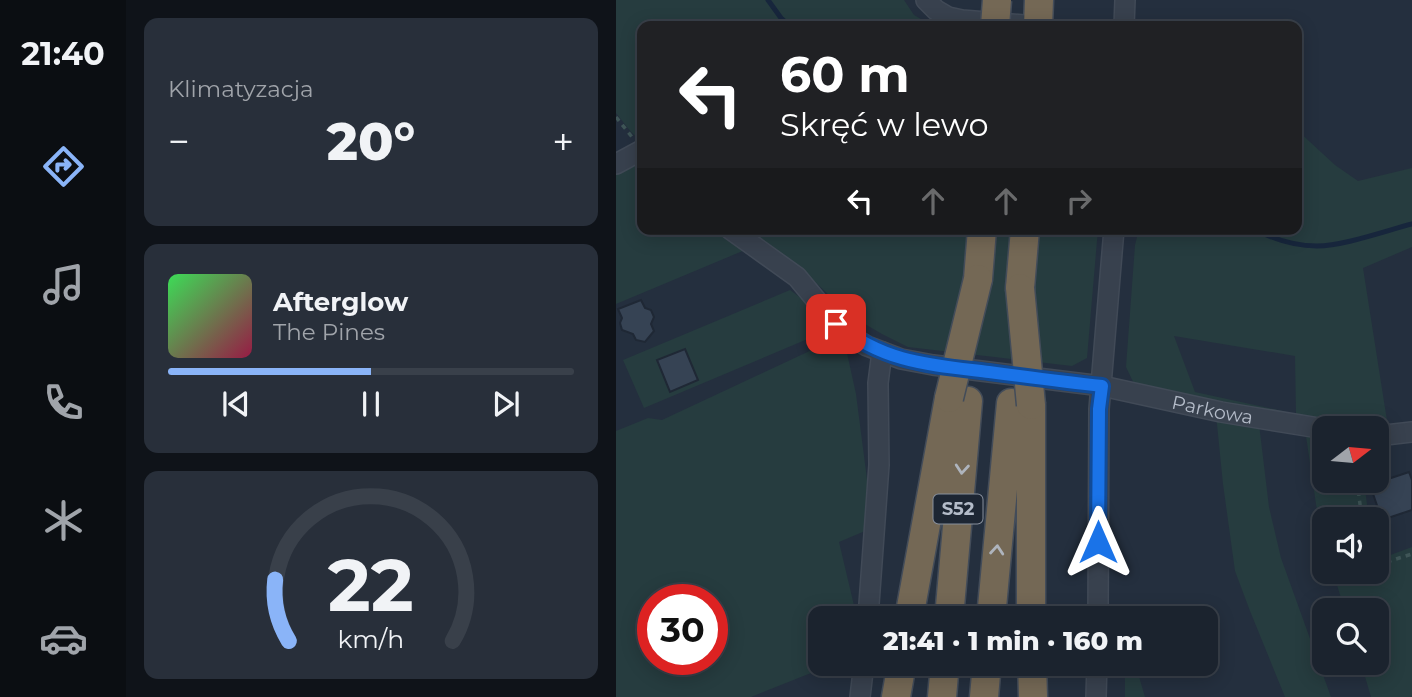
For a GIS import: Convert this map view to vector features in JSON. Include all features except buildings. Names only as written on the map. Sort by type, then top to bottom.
[{"type":"highway","points":[[995,21],[997,0]]},
{"type":"highway","points":[[1037,21],[1039,0]]},
{"type":"highway","points":[[912,606],[958,400],[978,279],[982,235]]},
{"type":"highway","points":[[1024,235],[1020,288],[1021,404],[1030,606]]},
{"type":"highway","name":"S52","points":[[949,606],[958,400]]},
{"type":"highway","name":"S52","points":[[993,606],[1021,404]]},
{"type":"highway","points":[[896,697],[900,676]]},
{"type":"highway","points":[[942,697],[944,676]]},
{"type":"highway","points":[[984,697],[986,676]]},
{"type":"highway","points":[[1032,676],[1033,697]]},
{"type":"street","points":[[926,0],[948,17],[978,21]]},
{"type":"street","points":[[1124,21],[1125,0]]},
{"type":"street","points":[[616,164],[637,149]]},
{"type":"street","name":"Parkowa","points":[[738,235],[797,277],[836,324],[852,337],[882,352],[918,363],[1102,386],[1221,412],[1312,427]]},
{"type":"street","points":[[1097,606],[1099,409],[1114,235]]},
{"type":"street","points":[[869,606],[878,465],[878,383],[882,352]]},
{"type":"street","points":[[1390,435],[1412,432]]},
{"type":"street","points":[[860,697],[862,676]]},
{"type":"street","points":[[1096,697],[1097,676]]},
{"type":"path","points":[[616,117],[637,143]]},
{"type":"path","points":[[1389,561],[1412,554]]},
{"type":"green space","points":[[616,0],[904,0],[914,15],[924,21],[637,21],[637,137],[616,113]]},
{"type":"green space","points":[[1302,135],[1335,165],[1358,181],[1412,168],[1412,247],[1363,268],[1386,416],[1312,418],[1137,390],[1126,367],[1138,235],[1302,235]],"holes":[[[1174,336],[1295,356],[1296,414],[1195,392]]]},
{"type":"green space","points":[[637,165],[637,235],[728,235],[745,250],[616,304],[616,173]]},
{"type":"green space","points":[[751,235],[1097,235],[1087,358],[1072,366],[908,347],[851,316],[793,261]]},
{"type":"green space","points":[[790,290],[817,310],[821,328],[810,338],[644,408],[623,360]]},
{"type":"green space","points":[[831,341],[847,353],[856,394],[868,487],[865,531],[839,542],[854,606],[808,606],[808,674],[751,697],[616,697],[616,431],[648,418],[662,420]]},
{"type":"green space","points":[[1216,414],[1259,424],[1269,507],[1281,558],[1312,644],[1312,675],[1323,675],[1331,697],[1285,697],[1235,571]]},
{"type":"green space","points":[[1306,436],[1312,437],[1312,477]]},
{"type":"green space","points":[[1315,494],[1366,494],[1367,507],[1316,507]]},
{"type":"green space","points":[[1412,547],[1412,697],[1371,697],[1365,675],[1389,675],[1389,598],[1341,598],[1337,584],[1389,584],[1389,556]]},
{"type":"green space","points":[[1125,676],[1139,676],[1145,697],[1125,697]]},
{"type":"waterway","points":[[768,0],[784,21]]},
{"type":"waterway","points":[[1267,235],[1301,245],[1317,246],[1351,241],[1412,224]]},
{"type":"route","points":[[836,324],[867,346],[918,363],[1102,386],[1099,409],[1098,542]]}]
